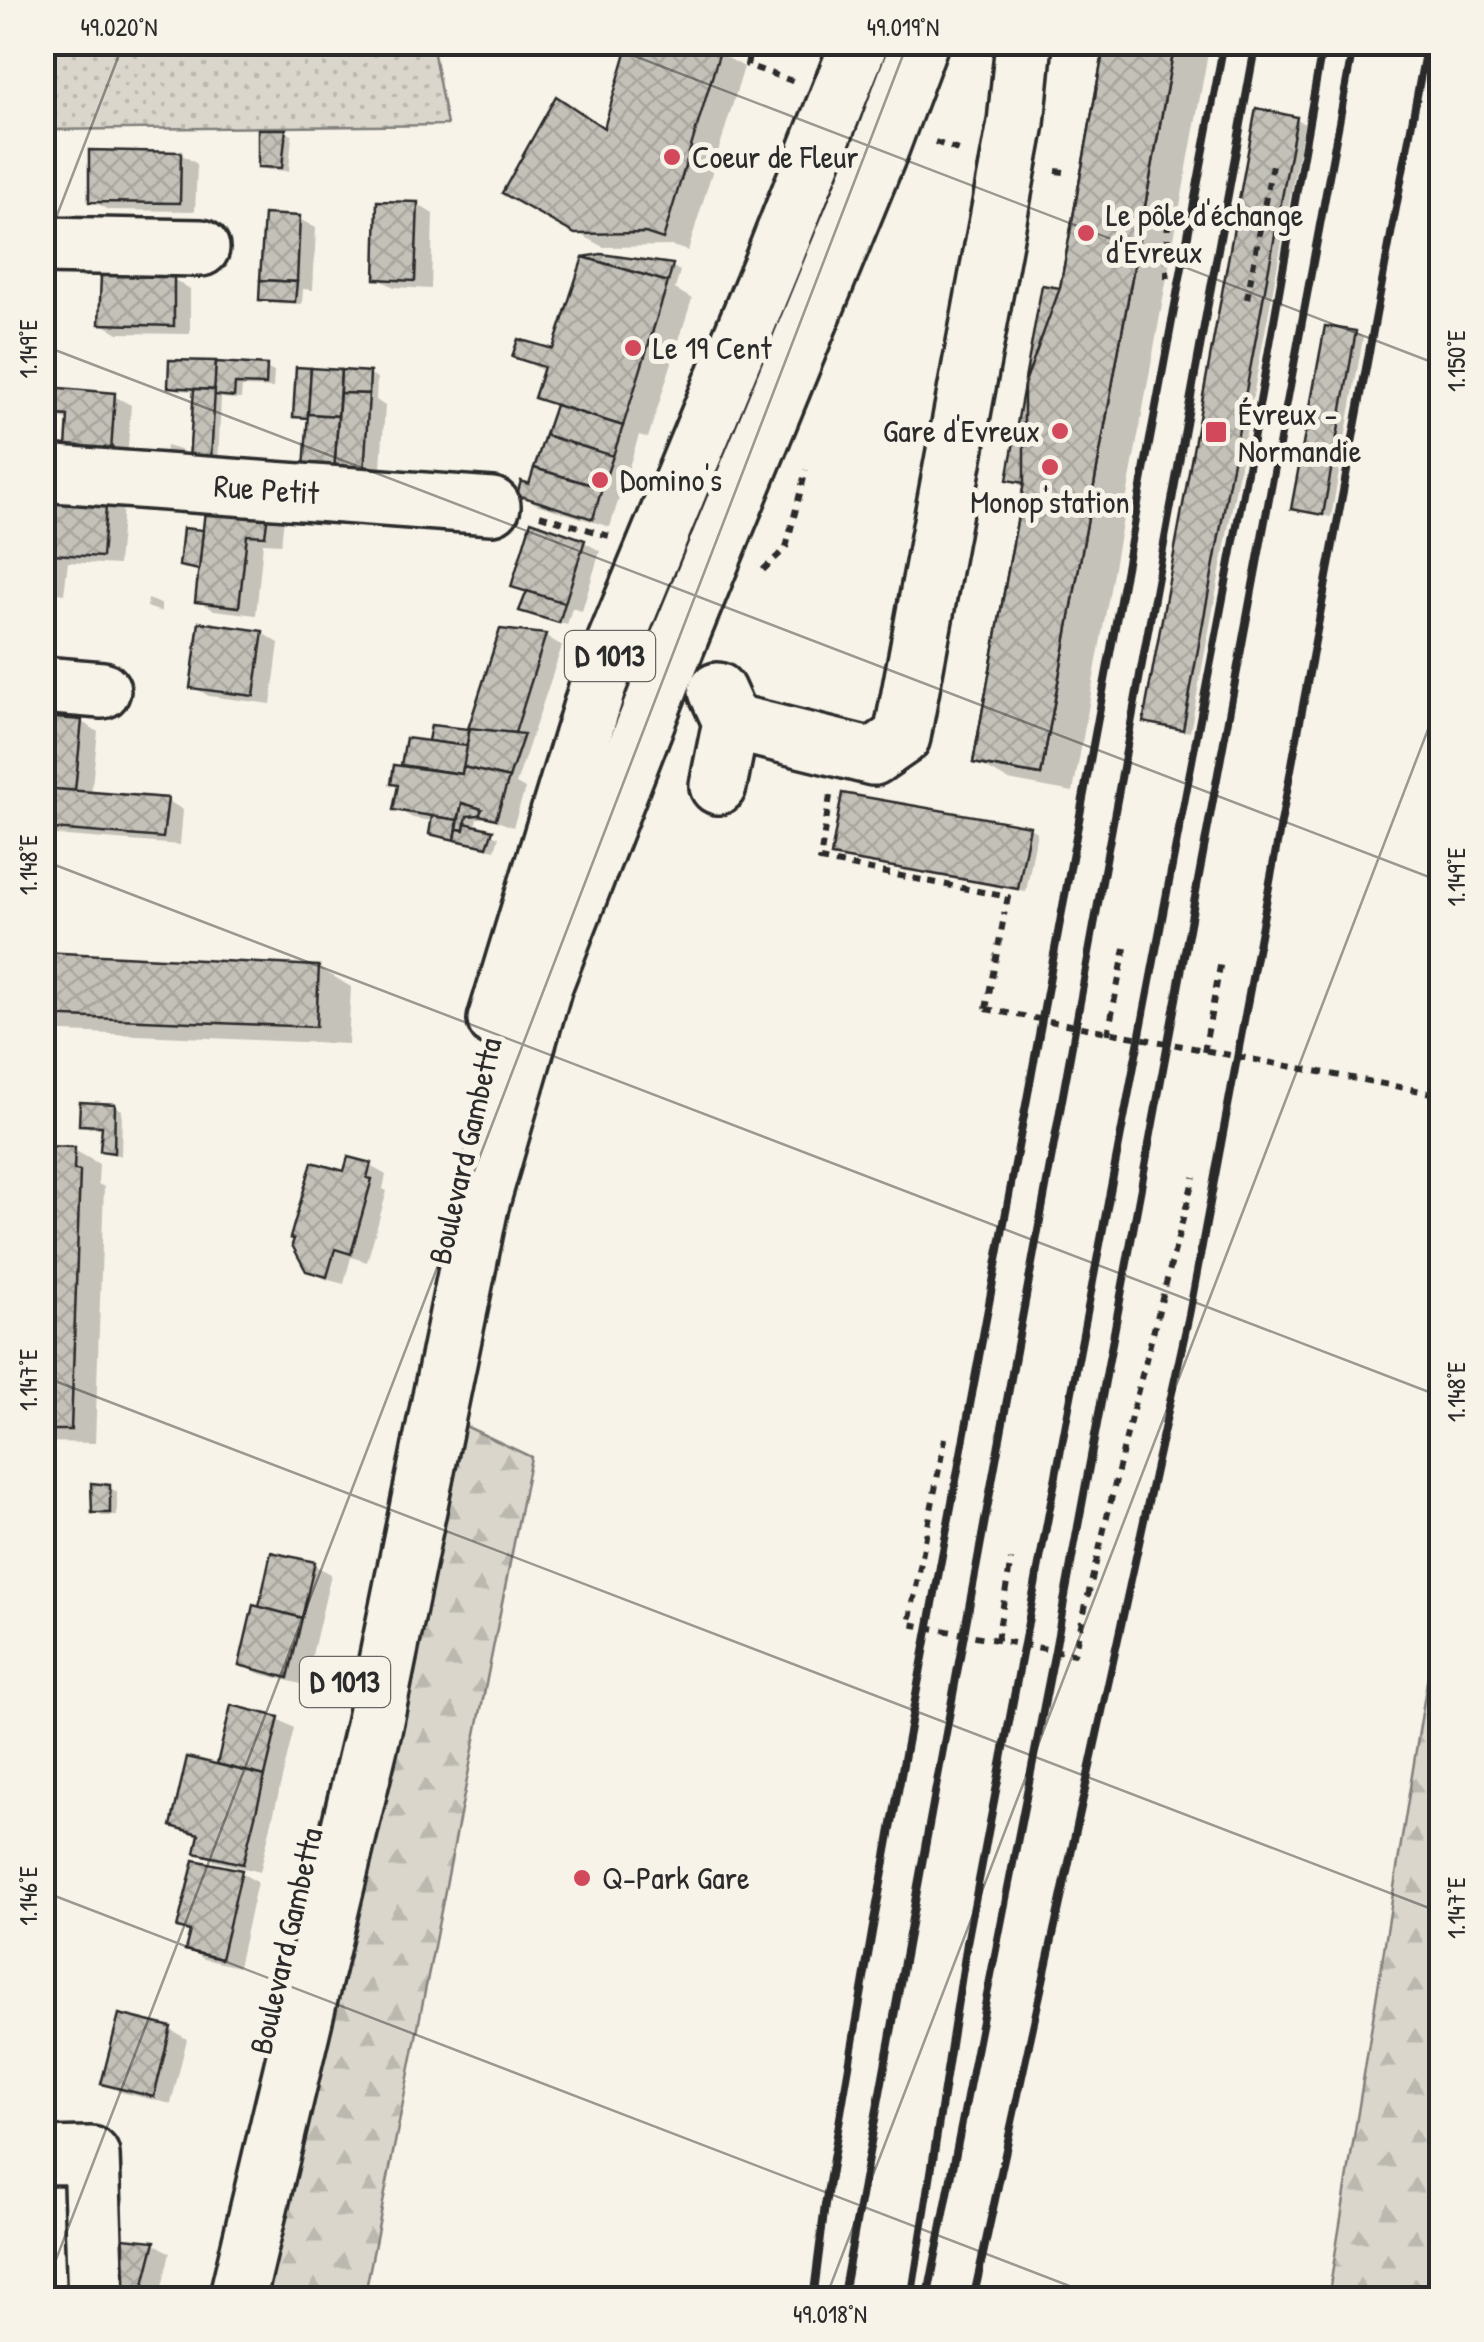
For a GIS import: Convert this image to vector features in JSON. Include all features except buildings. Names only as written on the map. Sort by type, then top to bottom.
[{"type":"main road","points":[[773,261],[736,402],[655,606],[650,647],[705,694],[837,750],[873,757],[902,737],[1016,122],[1024,42]]},
{"type":"main road","name":"Boulevard Gambetta","points":[[202,2300],[311,1836],[482,1064],[588,714],[773,261],[890,46]]},
{"type":"main road","name":"D 1013","points":[[236,2300],[372,1730],[480,1206],[544,985],[705,694],[890,46]]},
{"type":"main road","points":[[42,245],[201,248]]},
{"type":"main road","name":"Rue Petit","points":[[42,474],[492,506]]},
{"type":"main road","points":[[42,685],[102,690]]},
{"type":"main road","points":[[705,694],[718,786]]},
{"type":"main road","points":[[42,2156],[91,2155],[96,2300]]},
{"type":"path","points":[[752,42],[747,64],[806,86]]},
{"type":"path","points":[[1246,298],[1273,159]]},
{"type":"path","points":[[1168,198],[1168,278]]},
{"type":"path","points":[[492,506],[510,506],[653,550]]},
{"type":"path","points":[[837,750],[820,860],[1008,896],[986,1009],[1442,1094]]},
{"type":"path","points":[[1108,1034],[1125,948]]},
{"type":"path","points":[[1204,1052],[1221,960]]},
{"type":"path","points":[[944,1438],[908,1624],[1074,1654],[1194,1177]]},
{"type":"path","points":[[997,1640],[1011,1560]]},
{"type":"green space","points":[[42,43],[432,43],[447,125],[43,130]]},
{"type":"green space","points":[[459,1423],[531,1457],[364,2299],[252,2300]]},
{"type":"green space","points":[[1441,1595],[1441,2299],[1328,2299],[1438,1613]]},
{"type":"railway","points":[[813,2300],[825,2205],[875,1915],[1224,42]]},
{"type":"railway","points":[[842,2300],[1256,42]]},
{"type":"railway","points":[[911,2300],[967,1943],[1252,446],[1323,42]]},
{"type":"railway","points":[[927,2300],[1055,1650],[1354,42]]},
{"type":"railway","points":[[973,2300],[1189,1315],[1427,42]]},
{"type":"place","name":"Coeur de Fleur","points":[[672,157]]},
{"type":"place","name":"Le pôle d'échange d'Evreux","points":[[1086,233]]},
{"type":"place","name":"Le 19 Cent","points":[[633,348]]},
{"type":"place","name":"Gare d'Evreux","points":[[1060,431]]},
{"type":"place","name":"Évreux - Normandie","points":[[1216,432]]},
{"type":"place","name":"Monop'station","points":[[1050,467]]},
{"type":"place","name":"Domino's","points":[[600,480]]},
{"type":"place","name":"Q-Park Gare","points":[[582,1878]]}]
